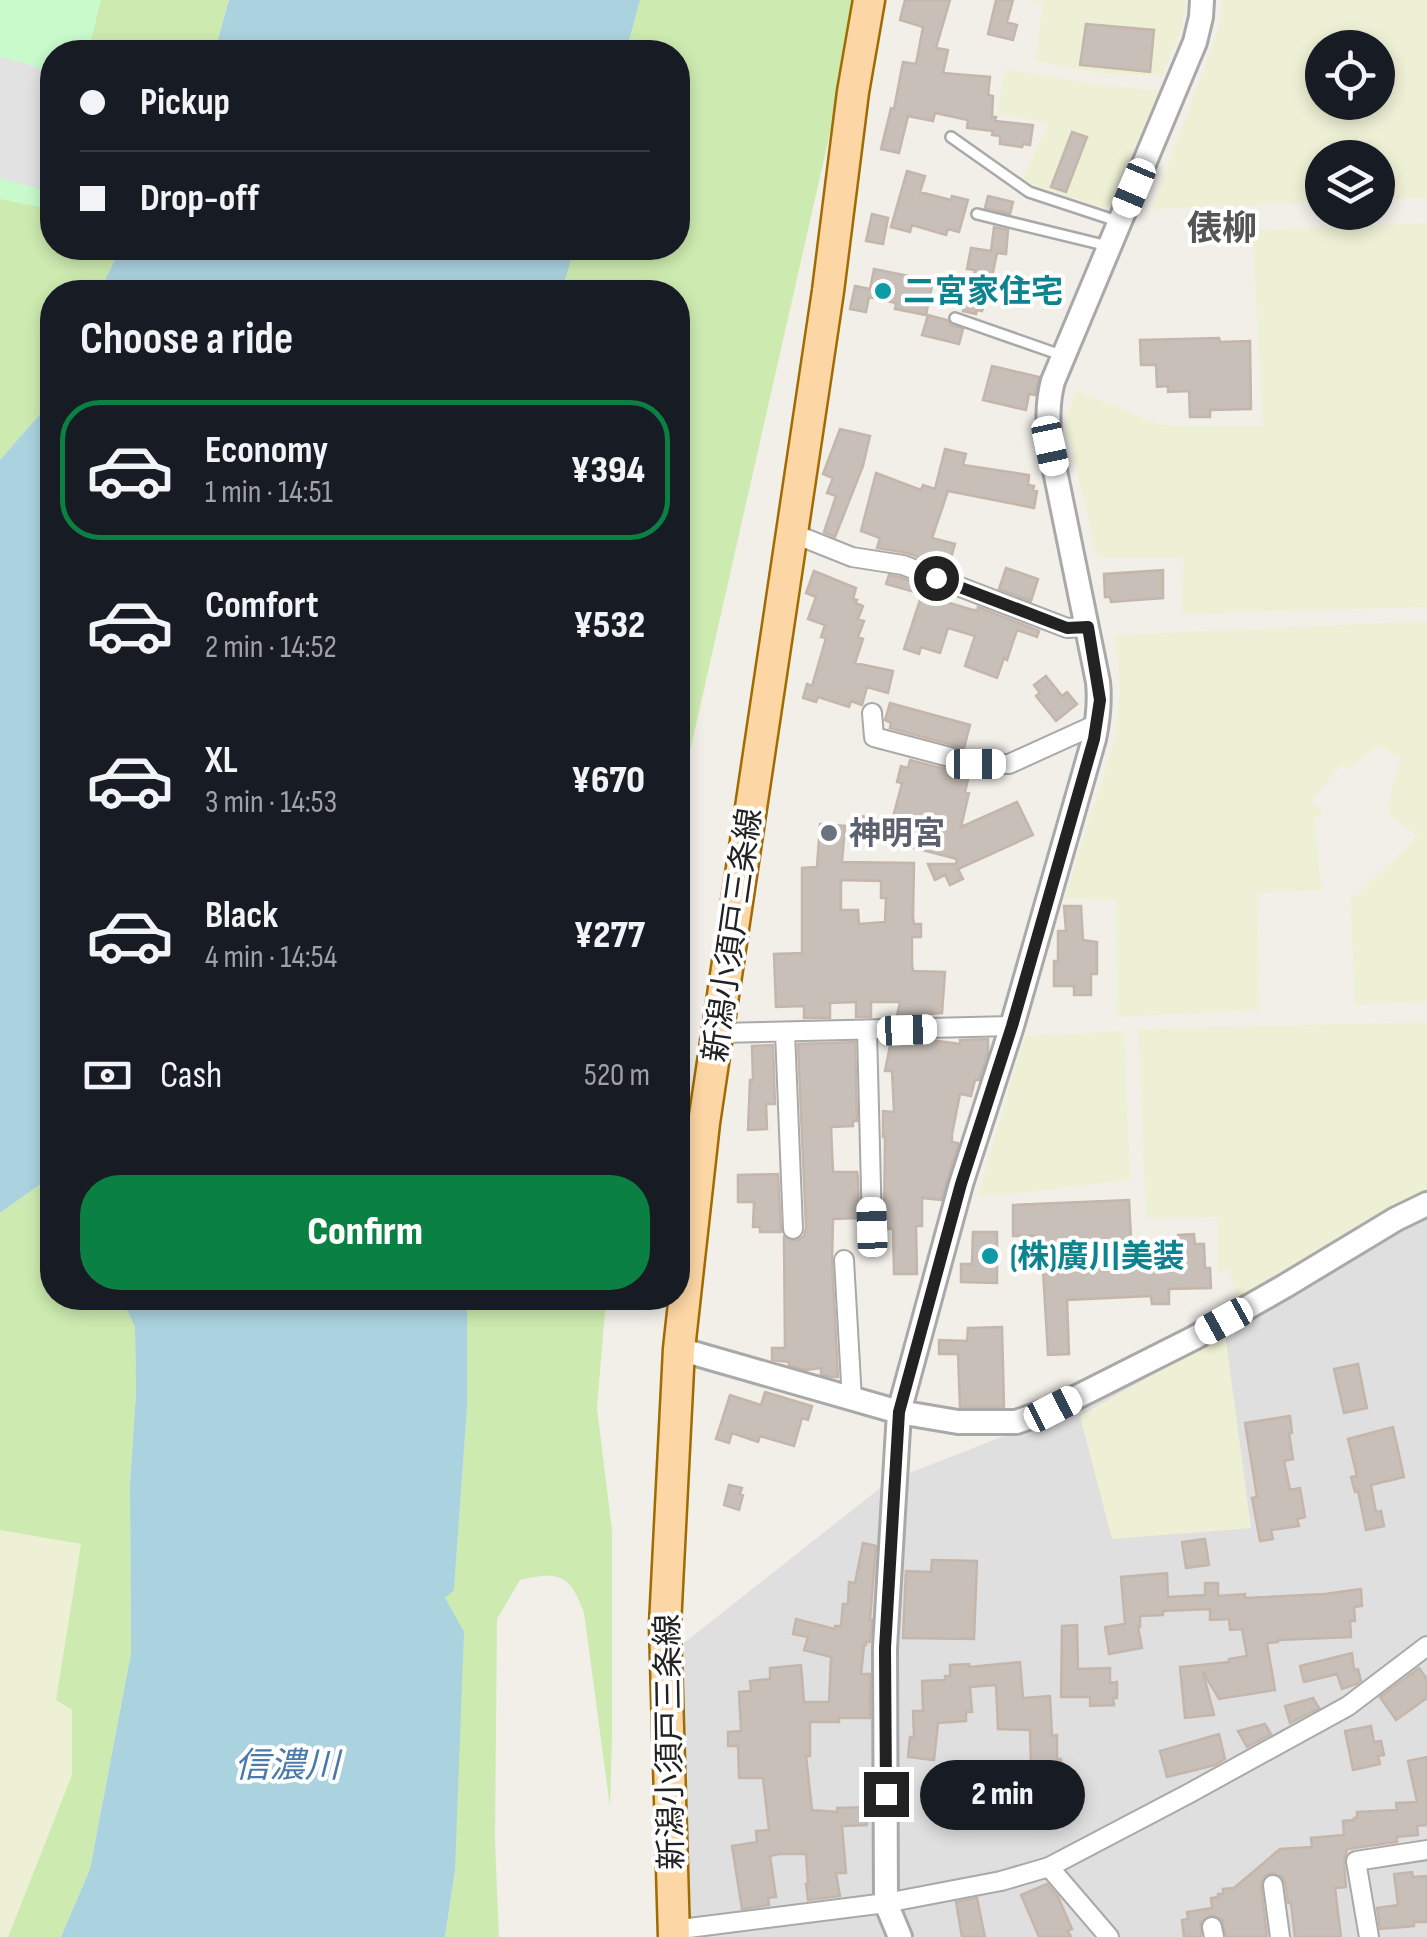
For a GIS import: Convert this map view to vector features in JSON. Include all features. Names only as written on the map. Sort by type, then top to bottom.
[{"type":"main road","name":"新潟小須戸三条線","points":[[690,1245],[704,1123],[869,0]]},
{"type":"main road","name":"新潟小須戸三条線","points":[[673,1934],[665,1625],[682,1310]]},
{"type":"street","points":[[900,1937],[886,1904],[885,1648],[899,1412],[961,1184],[1012,1026],[1097,724],[1100,700],[1050,446],[1049,394],[1195,42],[1202,0]]},
{"type":"street","points":[[792,533],[852,556],[903,565],[1067,628],[1088,627]]},
{"type":"street","points":[[872,713],[874,736],[976,764],[1009,764],[1097,724]]},
{"type":"street","points":[[718,1034],[1012,1026]]},
{"type":"street","points":[[867,1031],[872,1227]]},
{"type":"street","points":[[784,1032],[793,1229]]},
{"type":"street","points":[[678,1349],[899,1412],[958,1422],[1016,1422],[1053,1409],[1194,1338],[1427,1204]]},
{"type":"street","points":[[844,1260],[852,1400]]},
{"type":"street","points":[[673,1934],[886,1904],[1050,1867],[1348,1706],[1427,1646]]},
{"type":"street","points":[[1369,1937],[1356,1861],[1427,1850]]},
{"type":"street","points":[[1050,1867],[1109,1937]]},
{"type":"street","points":[[1273,1886],[1280,1937]]},
{"type":"lane","points":[[951,136],[1029,192],[1120,222]]},
{"type":"lane","points":[[976,214],[1108,246]]},
{"type":"lane","points":[[955,318],[1063,356]]},
{"type":"shaded area","points":[[0,57],[40,68],[40,189],[0,178]]},
{"type":"shaded area","points":[[1427,1216],[1427,1937],[682,1937],[684,1643],[889,1481],[1073,1409]]},
{"type":"green space","points":[[0,0],[229,0],[217,40],[40,40],[40,260],[115,260],[105,280],[40,280],[40,414],[0,460]]},
{"type":"green space","points":[[0,0],[101,0],[91,40],[40,40],[40,207],[0,199]]},
{"type":"green space","points":[[640,0],[854,0],[841,84],[690,751],[690,280],[565,280],[571,260],[690,260],[690,40],[629,40]]},
{"type":"green space","points":[[1030,0],[1186,0],[1183,25],[1162,76],[1105,74],[1035,61],[1043,4]]},
{"type":"green space","points":[[1222,0],[1427,0],[1427,198],[1395,199],[1395,140],[1305,140],[1305,203],[1152,209],[1218,30]]},
{"type":"green space","points":[[1005,69],[1106,86],[1160,90],[1108,210],[1022,181],[1048,123],[997,114]]},
{"type":"green space","points":[[1427,223],[1427,607],[1182,614],[1183,557],[1097,557],[1068,433],[1068,414],[1076,390],[1160,425],[1263,426],[1252,230],[1395,230],[1395,224]]},
{"type":"green space","points":[[1427,621],[1427,1002],[1354,1005],[1351,900],[1418,836],[1391,817],[1388,805],[1400,758],[1378,745],[1350,768],[1341,765],[1311,801],[1324,814],[1314,817],[1322,891],[1257,893],[1260,1010],[1117,1017],[1116,900],[1064,899],[1115,739],[1120,690],[1115,635]]},
{"type":"green space","points":[[1427,1022],[1427,1189],[1237,1299],[1228,1267],[1218,1274],[1217,1217],[1146,1218],[1138,1029]]},
{"type":"green space","points":[[1124,1031],[1130,1180],[977,1198],[1025,1036]]},
{"type":"green space","points":[[40,1185],[40,1310],[127,1310],[135,1327],[136,1392],[130,1484],[131,1653],[90,1869],[61,1937],[8,1937],[72,1775],[72,1710],[56,1700],[81,1544],[0,1530],[0,1213]]},
{"type":"green space","points":[[467,1310],[605,1310],[597,1408],[612,1530],[610,1807],[584,1613],[574,1590],[561,1578],[520,1580],[497,1619],[495,1842],[499,1937],[445,1937],[455,1870],[445,1598],[454,1589],[467,1408]]},
{"type":"green space","points":[[1225,1333],[1251,1528],[1112,1539],[1080,1416]]},
{"type":"green space","points":[[0,1530],[81,1543],[56,1700],[72,1710],[72,1775],[8,1937],[0,1937]]},
{"type":"water","points":[[229,0],[640,0],[629,40],[217,40]]},
{"type":"water","points":[[115,260],[571,260],[565,280],[105,280]]},
{"type":"water","points":[[40,414],[40,1185],[0,1213],[0,460]]},
{"type":"water","name":"信濃川","points":[[127,1310],[467,1310],[467,1408],[454,1590],[445,1598],[464,1632],[455,1870],[445,1937],[61,1937],[90,1869],[131,1653],[130,1484],[136,1392],[135,1327]]},
{"type":"building","points":[[905,0],[950,0],[936,48],[948,50],[943,73],[990,77],[992,117],[996,117],[995,121],[1033,125],[1030,145],[1000,144],[1000,136],[992,135],[993,131],[967,128],[968,120],[935,113],[933,121],[908,116],[899,153],[881,149],[903,62],[916,64],[923,27],[900,20]]},
{"type":"building","points":[[996,0],[1013,0],[1007,22],[1017,25],[1013,40],[988,34]]},
{"type":"building","points":[[1086,24],[1154,30],[1150,72],[1080,65]]},
{"type":"building","points":[[1072,132],[1087,137],[1066,192],[1051,187]]},
{"type":"building","points":[[907,171],[925,176],[920,192],[968,200],[959,232],[948,229],[946,235],[912,225],[910,232],[891,227]]},
{"type":"building","points":[[988,196],[1013,202],[1010,214],[985,208]]},
{"type":"building","points":[[872,214],[888,218],[883,244],[866,241]]},
{"type":"building","points":[[994,227],[1008,230],[1006,254],[997,253],[982,311],[963,311],[975,270],[967,269],[971,248],[991,251]]},
{"type":"building","points":[[874,269],[933,281],[926,315],[895,309],[896,303],[869,297],[866,312],[850,309],[855,286],[870,289]]},
{"type":"building","points":[[928,315],[963,329],[959,344],[922,335]]},
{"type":"building","points":[[1219,338],[1220,342],[1250,341],[1251,409],[1210,410],[1210,417],[1190,417],[1189,391],[1168,392],[1168,386],[1157,387],[1156,365],[1141,365],[1140,340]]},
{"type":"building","points":[[992,366],[1039,377],[1035,395],[1029,394],[1026,410],[983,400]]},
{"type":"building","points":[[840,429],[870,436],[863,466],[835,537],[824,532],[836,496],[827,493],[833,478],[823,474]]},
{"type":"building","points":[[945,449],[966,454],[963,465],[1029,475],[1028,485],[1037,491],[1034,508],[948,491],[932,538],[955,544],[948,568],[907,553],[877,548],[880,538],[861,531],[876,473],[921,490],[923,485],[935,489]]},
{"type":"building","points":[[1006,568],[1038,579],[1031,601],[999,589]]},
{"type":"building","points":[[1163,570],[1163,598],[1111,602],[1110,597],[1105,597],[1104,574]]},
{"type":"building","points":[[814,571],[856,588],[853,599],[863,606],[858,619],[864,621],[855,663],[893,671],[888,693],[867,687],[862,705],[851,701],[849,707],[818,697],[816,702],[803,698],[807,684],[812,686],[826,638],[821,637],[825,625],[808,619],[816,597],[806,593]]},
{"type":"building","points":[[889,575],[948,596],[946,602],[973,610],[978,607],[1039,631],[1037,637],[1017,630],[997,678],[965,666],[975,636],[948,628],[940,653],[921,647],[919,654],[904,649],[922,594],[886,584]]},
{"type":"building","points":[[1046,676],[1062,696],[1067,692],[1077,704],[1056,721],[1036,696],[1040,693],[1034,685]]},
{"type":"building","points":[[890,703],[970,725],[964,748],[890,728],[891,723],[885,720]]},
{"type":"building","points":[[910,760],[969,775],[961,827],[1017,802],[1033,835],[958,869],[963,879],[950,885],[945,875],[935,880],[928,864],[956,864],[957,859],[922,850],[914,833],[914,848],[854,833],[858,815],[888,822],[893,817],[902,783],[897,782],[901,766],[908,768]]},
{"type":"building","points":[[820,824],[845,826],[842,862],[914,863],[913,917],[914,924],[921,924],[921,937],[912,937],[913,971],[945,972],[942,1013],[897,1016],[900,1002],[871,1002],[871,1017],[856,1017],[856,1002],[830,1003],[830,1018],[804,1018],[804,1006],[776,1007],[774,954],[802,953],[802,868],[817,867]],"holes":[[[841,880],[881,881],[881,898],[886,898],[885,922],[859,924],[858,910],[841,910]]]},
{"type":"building","points":[[1064,906],[1081,906],[1083,940],[1097,942],[1097,974],[1091,974],[1091,995],[1074,995],[1074,986],[1054,986],[1058,931],[1066,931]]},
{"type":"building","points":[[988,1039],[988,1052],[971,1096],[960,1094],[952,1134],[952,1142],[958,1143],[941,1200],[922,1198],[922,1226],[916,1226],[917,1274],[894,1274],[893,1229],[884,1229],[883,1111],[894,1112],[892,1071],[885,1071],[891,1041],[960,1044],[960,1040]]},
{"type":"building","points":[[855,1042],[857,1121],[853,1121],[853,1126],[831,1127],[833,1172],[857,1172],[859,1218],[833,1219],[838,1377],[830,1377],[821,1374],[821,1368],[806,1370],[772,1360],[772,1348],[785,1348],[784,1237],[799,1240],[806,1228],[798,1044]]},
{"type":"building","points":[[773,1045],[775,1104],[766,1104],[767,1129],[748,1130],[752,1046]]},
{"type":"building","points":[[778,1174],[781,1232],[760,1232],[760,1227],[753,1227],[754,1202],[738,1202],[738,1175]]},
{"type":"building","points":[[1129,1200],[1132,1257],[1179,1255],[1178,1235],[1194,1234],[1195,1244],[1204,1244],[1211,1288],[1169,1289],[1169,1304],[1152,1304],[1151,1296],[1067,1300],[1069,1354],[1048,1355],[1041,1236],[1013,1236],[1013,1205]]},
{"type":"building","name":"(株)廣川美装","points":[[973,1232],[997,1232],[997,1283],[961,1282],[961,1264],[972,1264]]},
{"type":"building","points":[[1002,1327],[1004,1407],[960,1407],[958,1354],[939,1354],[939,1340],[967,1341],[968,1328]]},
{"type":"building","points":[[1358,1364],[1367,1408],[1344,1413],[1334,1369]]},
{"type":"building","points":[[765,1392],[812,1406],[808,1420],[802,1418],[794,1446],[760,1436],[758,1442],[732,1433],[729,1443],[716,1439],[730,1395],[761,1405]]},
{"type":"building","points":[[1290,1416],[1293,1459],[1284,1461],[1290,1490],[1300,1488],[1305,1517],[1297,1519],[1299,1526],[1271,1530],[1273,1539],[1260,1541],[1245,1423]]},
{"type":"building","points":[[1393,1427],[1404,1477],[1371,1485],[1376,1512],[1381,1511],[1384,1526],[1366,1530],[1351,1477],[1357,1476],[1348,1439]]},
{"type":"building","points":[[729,1485],[742,1488],[739,1510],[724,1505]]},
{"type":"building","points":[[1205,1539],[1209,1565],[1186,1568],[1182,1542]]},
{"type":"building","points":[[863,1543],[876,1546],[870,1642],[864,1645],[861,1674],[870,1674],[870,1718],[810,1722],[810,1756],[806,1756],[812,1810],[837,1812],[837,1808],[871,1807],[871,1820],[867,1820],[867,1825],[842,1826],[846,1873],[836,1873],[840,1896],[808,1900],[806,1854],[779,1854],[770,1856],[776,1897],[768,1898],[769,1905],[742,1909],[732,1846],[757,1842],[756,1831],[769,1830],[763,1778],[739,1778],[738,1746],[728,1746],[728,1732],[741,1731],[739,1692],[751,1691],[750,1681],[770,1679],[770,1668],[801,1665],[804,1702],[829,1702],[831,1657],[804,1650],[808,1637],[793,1634],[796,1619],[835,1629],[841,1626],[843,1604],[848,1604],[849,1582],[855,1583]]},
{"type":"building","points":[[932,1560],[977,1561],[974,1639],[903,1638],[906,1571],[931,1572]]},
{"type":"building","points":[[1167,1573],[1168,1597],[1205,1595],[1205,1583],[1218,1583],[1218,1596],[1245,1594],[1245,1598],[1361,1589],[1362,1606],[1354,1607],[1351,1637],[1267,1643],[1275,1690],[1219,1699],[1203,1672],[1214,1715],[1185,1718],[1180,1667],[1229,1662],[1247,1656],[1242,1629],[1230,1630],[1229,1619],[1210,1620],[1210,1609],[1140,1616],[1142,1648],[1109,1654],[1105,1627],[1125,1624],[1121,1577]]},
{"type":"building","points":[[1077,1625],[1078,1669],[1110,1668],[1110,1683],[1117,1682],[1114,1705],[1090,1706],[1090,1697],[1061,1697],[1062,1626]]},
{"type":"building","points":[[1352,1653],[1354,1670],[1358,1669],[1361,1681],[1342,1689],[1337,1674],[1304,1682],[1300,1666]]},
{"type":"building","points":[[1020,1662],[1023,1698],[1050,1696],[1052,1736],[1057,1735],[1057,1759],[1061,1759],[1063,1799],[1032,1801],[1030,1730],[998,1729],[996,1685],[970,1687],[972,1712],[966,1712],[966,1721],[938,1723],[934,1760],[908,1757],[910,1737],[914,1737],[913,1711],[923,1711],[922,1681],[945,1680],[945,1676],[950,1676],[950,1665]]},
{"type":"building","points":[[1419,1668],[1427,1679],[1427,1698],[1396,1720],[1380,1697]]},
{"type":"building","points":[[1313,1698],[1319,1708],[1290,1723],[1285,1706]]},
{"type":"building","points":[[1265,1724],[1271,1734],[1247,1747],[1238,1731]]},
{"type":"building","points":[[1371,1726],[1374,1742],[1381,1741],[1384,1755],[1378,1756],[1380,1764],[1353,1770],[1345,1731]]},
{"type":"building","points":[[1219,1734],[1225,1759],[1167,1777],[1160,1751]]},
{"type":"building","points":[[1427,1757],[1427,1825],[1417,1826],[1418,1835],[1397,1837],[1397,1842],[1347,1849],[1346,1887],[1335,1888],[1341,1937],[1295,1937],[1285,1882],[1272,1873],[1265,1876],[1261,1886],[1267,1937],[1226,1937],[1222,1920],[1211,1915],[1201,1922],[1201,1937],[1184,1937],[1182,1920],[1188,1919],[1187,1912],[1212,1908],[1211,1898],[1223,1894],[1223,1889],[1234,1888],[1280,1849],[1312,1847],[1311,1838],[1344,1835],[1343,1821],[1354,1820],[1357,1812],[1397,1810],[1396,1803],[1417,1802],[1408,1761]]},
{"type":"building","points":[[1412,1872],[1413,1877],[1427,1876],[1427,1922],[1380,1929],[1377,1908],[1398,1905],[1394,1874]]},
{"type":"building","points":[[1047,1884],[1058,1897],[1072,1929],[1068,1931],[1071,1937],[1039,1937],[1021,1895]]},
{"type":"building","points":[[977,1898],[985,1937],[962,1937],[956,1902]]},
{"type":"place","name":"二宮家住宅","points":[[883,291]]},
{"type":"place","name":"神明宮","points":[[829,833]]},
{"type":"place","name":"(株)廣川美装","points":[[990,1256]]},
{"type":"district","name":"俵柳","points":[[1222,228]]},
{"type":"route","points":[[886,1794],[885,1648],[899,1412],[961,1184],[1012,1026],[1094,739],[1100,700],[1088,627],[1067,628],[936,578]]}]
